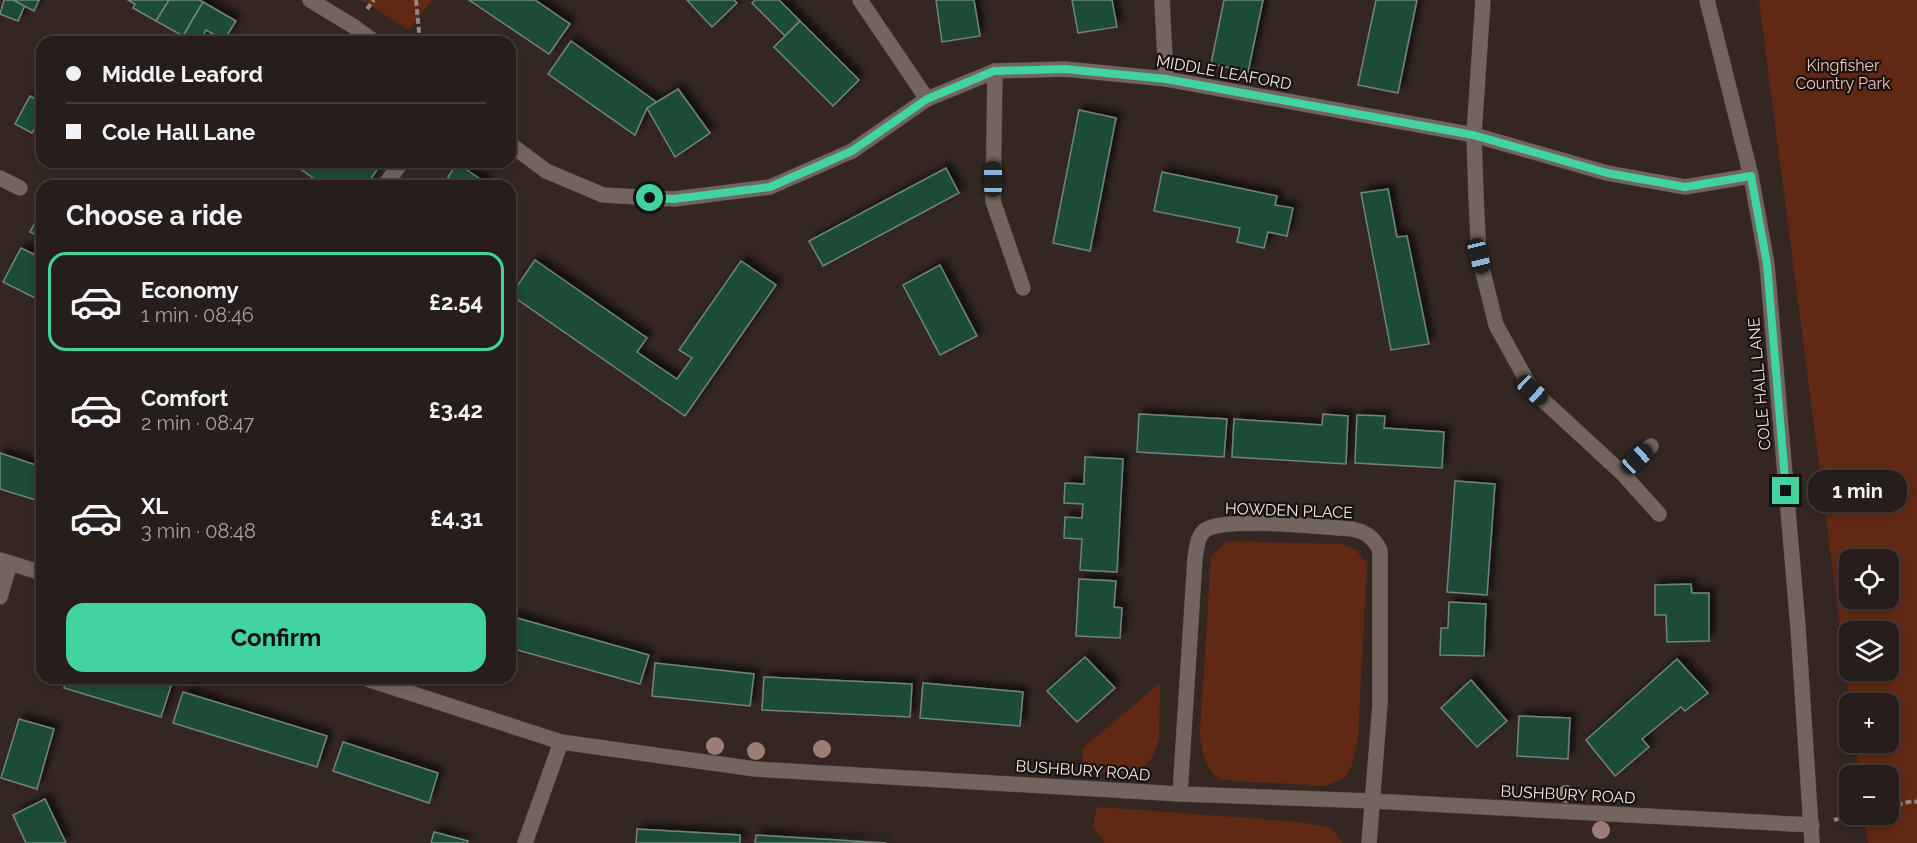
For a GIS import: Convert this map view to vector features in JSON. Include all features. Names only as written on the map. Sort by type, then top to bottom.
[{"type":"street","points":[[310,0],[366,36]]},
{"type":"street","points":[[860,0],[927,99]]},
{"type":"street","points":[[1161,0],[1166,79]]},
{"type":"street","points":[[1483,0],[1473,135],[1479,256],[1496,326],[1532,390],[1622,473],[1659,514]]},
{"type":"street","name":"COLE HALL LANE","points":[[1707,0],[1751,176],[1767,264],[1798,627],[1812,843]]},
{"type":"street","name":"MIDDLE LEAFORD","points":[[516,148],[546,171],[603,195],[674,199],[770,187],[852,151],[927,99],[994,71],[1065,69],[1166,79],[1473,135],[1607,173],[1685,187],[1751,176]]},
{"type":"street","points":[[994,71],[993,201],[1023,288]]},
{"type":"street","points":[[0,178],[20,188]]},
{"type":"street","points":[[1622,473],[1651,446]]},
{"type":"street","name":"HOWDEN PLACE","points":[[1180,794],[1195,558],[1199,539],[1206,529],[1226,523],[1352,529],[1365,532],[1375,540],[1380,550],[1380,704],[1373,801]]},
{"type":"street","points":[[0,597],[5,561],[36,571]]},
{"type":"street","name":"BUSHBURY ROAD","points":[[382,684],[561,742],[755,769],[1180,794],[1373,801],[1812,825]]},
{"type":"street","points":[[525,843],[561,742]]},
{"type":"street","points":[[1368,843],[1373,801]]},
{"type":"path","points":[[416,0],[419,36]]},
{"type":"path","points":[[1899,804],[1917,802]]},
{"type":"green space","points":[[362,0],[432,0],[409,30]]},
{"type":"green space","name":"Kingfisher Country Park","points":[[1759,0],[1917,0],[1917,843],[1868,843],[1866,825],[1899,825],[1899,765],[1858,765],[1856,753],[1899,753],[1899,693],[1849,693],[1847,681],[1899,681],[1899,621],[1839,621]]},
{"type":"green space","points":[[1226,541],[1341,544],[1356,550],[1367,563],[1358,737],[1352,765],[1345,777],[1326,786],[1220,780],[1205,759],[1200,734],[1211,557]]},
{"type":"green space","points":[[1160,683],[1159,738],[1153,756],[1138,775],[1084,772],[1082,749]]},
{"type":"green space","points":[[1097,807],[1301,822],[1331,828],[1343,843],[1105,843],[1093,827]]},
{"type":"building","points":[[4,0],[13,0],[25,5],[18,21],[0,14]]},
{"type":"building","points":[[13,0],[39,0],[34,11]]},
{"type":"building","points":[[128,0],[169,0],[156,21],[133,8],[135,4]]},
{"type":"building","points":[[169,0],[203,2],[183,36],[156,21]]},
{"type":"building","points":[[469,0],[535,0],[570,24],[549,54]]},
{"type":"building","points":[[687,0],[734,0],[737,3],[712,27]]},
{"type":"building","points":[[755,0],[779,0],[800,21],[785,36],[752,3]]},
{"type":"building","points":[[936,0],[974,0],[980,36],[942,42]]},
{"type":"building","points":[[1072,0],[1112,0],[1117,27],[1078,33]]},
{"type":"building","points":[[1224,0],[1263,0],[1248,72],[1211,64]]},
{"type":"building","points":[[1376,0],[1417,0],[1398,93],[1358,85]]},
{"type":"building","points":[[203,2],[236,21],[227,36],[217,36],[206,30],[203,36],[183,36]]},
{"type":"building","points":[[800,21],[859,80],[833,106],[774,47]]},
{"type":"building","points":[[571,41],[658,103],[647,108],[635,135],[548,74]]},
{"type":"building","points":[[678,89],[710,133],[675,157],[647,108]]},
{"type":"building","points":[[30,96],[36,99],[36,129],[32,133],[15,124]]},
{"type":"building","points":[[1079,110],[1116,118],[1090,251],[1053,243]]},
{"type":"building","points":[[299,168],[378,168],[370,180],[316,180]]},
{"type":"building","points":[[454,168],[464,168],[481,180],[452,180],[448,177]]},
{"type":"building","points":[[946,168],[959,193],[823,266],[809,241]]},
{"type":"building","points":[[1162,172],[1277,196],[1275,205],[1293,208],[1287,236],[1268,232],[1264,248],[1237,242],[1240,228],[1154,211]]},
{"type":"building","points":[[1388,189],[1397,237],[1407,236],[1429,344],[1391,350],[1361,193]]},
{"type":"building","points":[[36,221],[36,235],[30,232]]},
{"type":"building","points":[[21,248],[36,255],[35,298],[3,282]]},
{"type":"building","points":[[535,260],[647,338],[637,352],[677,379],[692,358],[679,350],[741,261],[776,285],[685,416],[516,298],[516,288]]},
{"type":"building","points":[[940,265],[977,336],[940,355],[903,285]]},
{"type":"building","points":[[1139,414],[1227,419],[1224,457],[1137,452]]},
{"type":"building","points":[[1323,414],[1348,416],[1346,464],[1232,457],[1234,419],[1322,425]]},
{"type":"building","points":[[1357,415],[1385,416],[1384,428],[1444,432],[1442,468],[1355,463]]},
{"type":"building","points":[[0,453],[36,465],[36,500],[0,489]]},
{"type":"building","points":[[1085,457],[1123,459],[1117,572],[1080,570],[1082,539],[1064,538],[1065,517],[1082,518],[1083,504],[1064,503],[1065,483],[1084,484]]},
{"type":"building","points":[[1455,481],[1495,484],[1487,595],[1447,592]]},
{"type":"building","points":[[1079,579],[1116,581],[1114,607],[1122,608],[1120,638],[1076,636]]},
{"type":"building","points":[[1691,584],[1692,593],[1709,593],[1709,641],[1667,642],[1666,615],[1655,615],[1655,585]]},
{"type":"building","points":[[1449,602],[1486,604],[1484,656],[1440,655],[1441,628],[1448,628]]},
{"type":"building","points":[[516,618],[649,655],[640,684],[516,650]]},
{"type":"building","points":[[1085,657],[1115,688],[1077,722],[1047,691]]},
{"type":"building","points":[[1677,659],[1708,693],[1685,711],[1681,707],[1642,739],[1649,747],[1615,776],[1586,740]]},
{"type":"building","points":[[655,663],[754,674],[750,706],[652,696]]},
{"type":"building","points":[[764,677],[912,684],[910,717],[762,710]]},
{"type":"building","points":[[1471,680],[1507,721],[1477,747],[1441,708]]},
{"type":"building","points":[[923,683],[1023,692],[1020,726],[920,718]]},
{"type":"building","points":[[65,684],[164,684],[171,686],[161,717],[64,688]]},
{"type":"building","points":[[183,692],[327,736],[317,767],[173,723]]},
{"type":"building","points":[[1519,716],[1570,718],[1568,759],[1517,756]]},
{"type":"building","points":[[19,719],[54,729],[37,789],[1,778]]},
{"type":"building","points":[[343,742],[438,773],[429,803],[333,771]]},
{"type":"building","points":[[45,799],[66,843],[26,843],[13,815]]},
{"type":"building","points":[[637,829],[740,835],[740,843],[636,843]]},
{"type":"building","points":[[434,832],[468,841],[467,843],[431,843]]},
{"type":"building","points":[[756,835],[886,843],[755,843]]},
{"type":"route","points":[[650,198],[674,199],[770,187],[852,151],[927,99],[994,71],[1065,69],[1166,79],[1473,135],[1607,173],[1685,187],[1751,176],[1767,264],[1786,491]]}]
